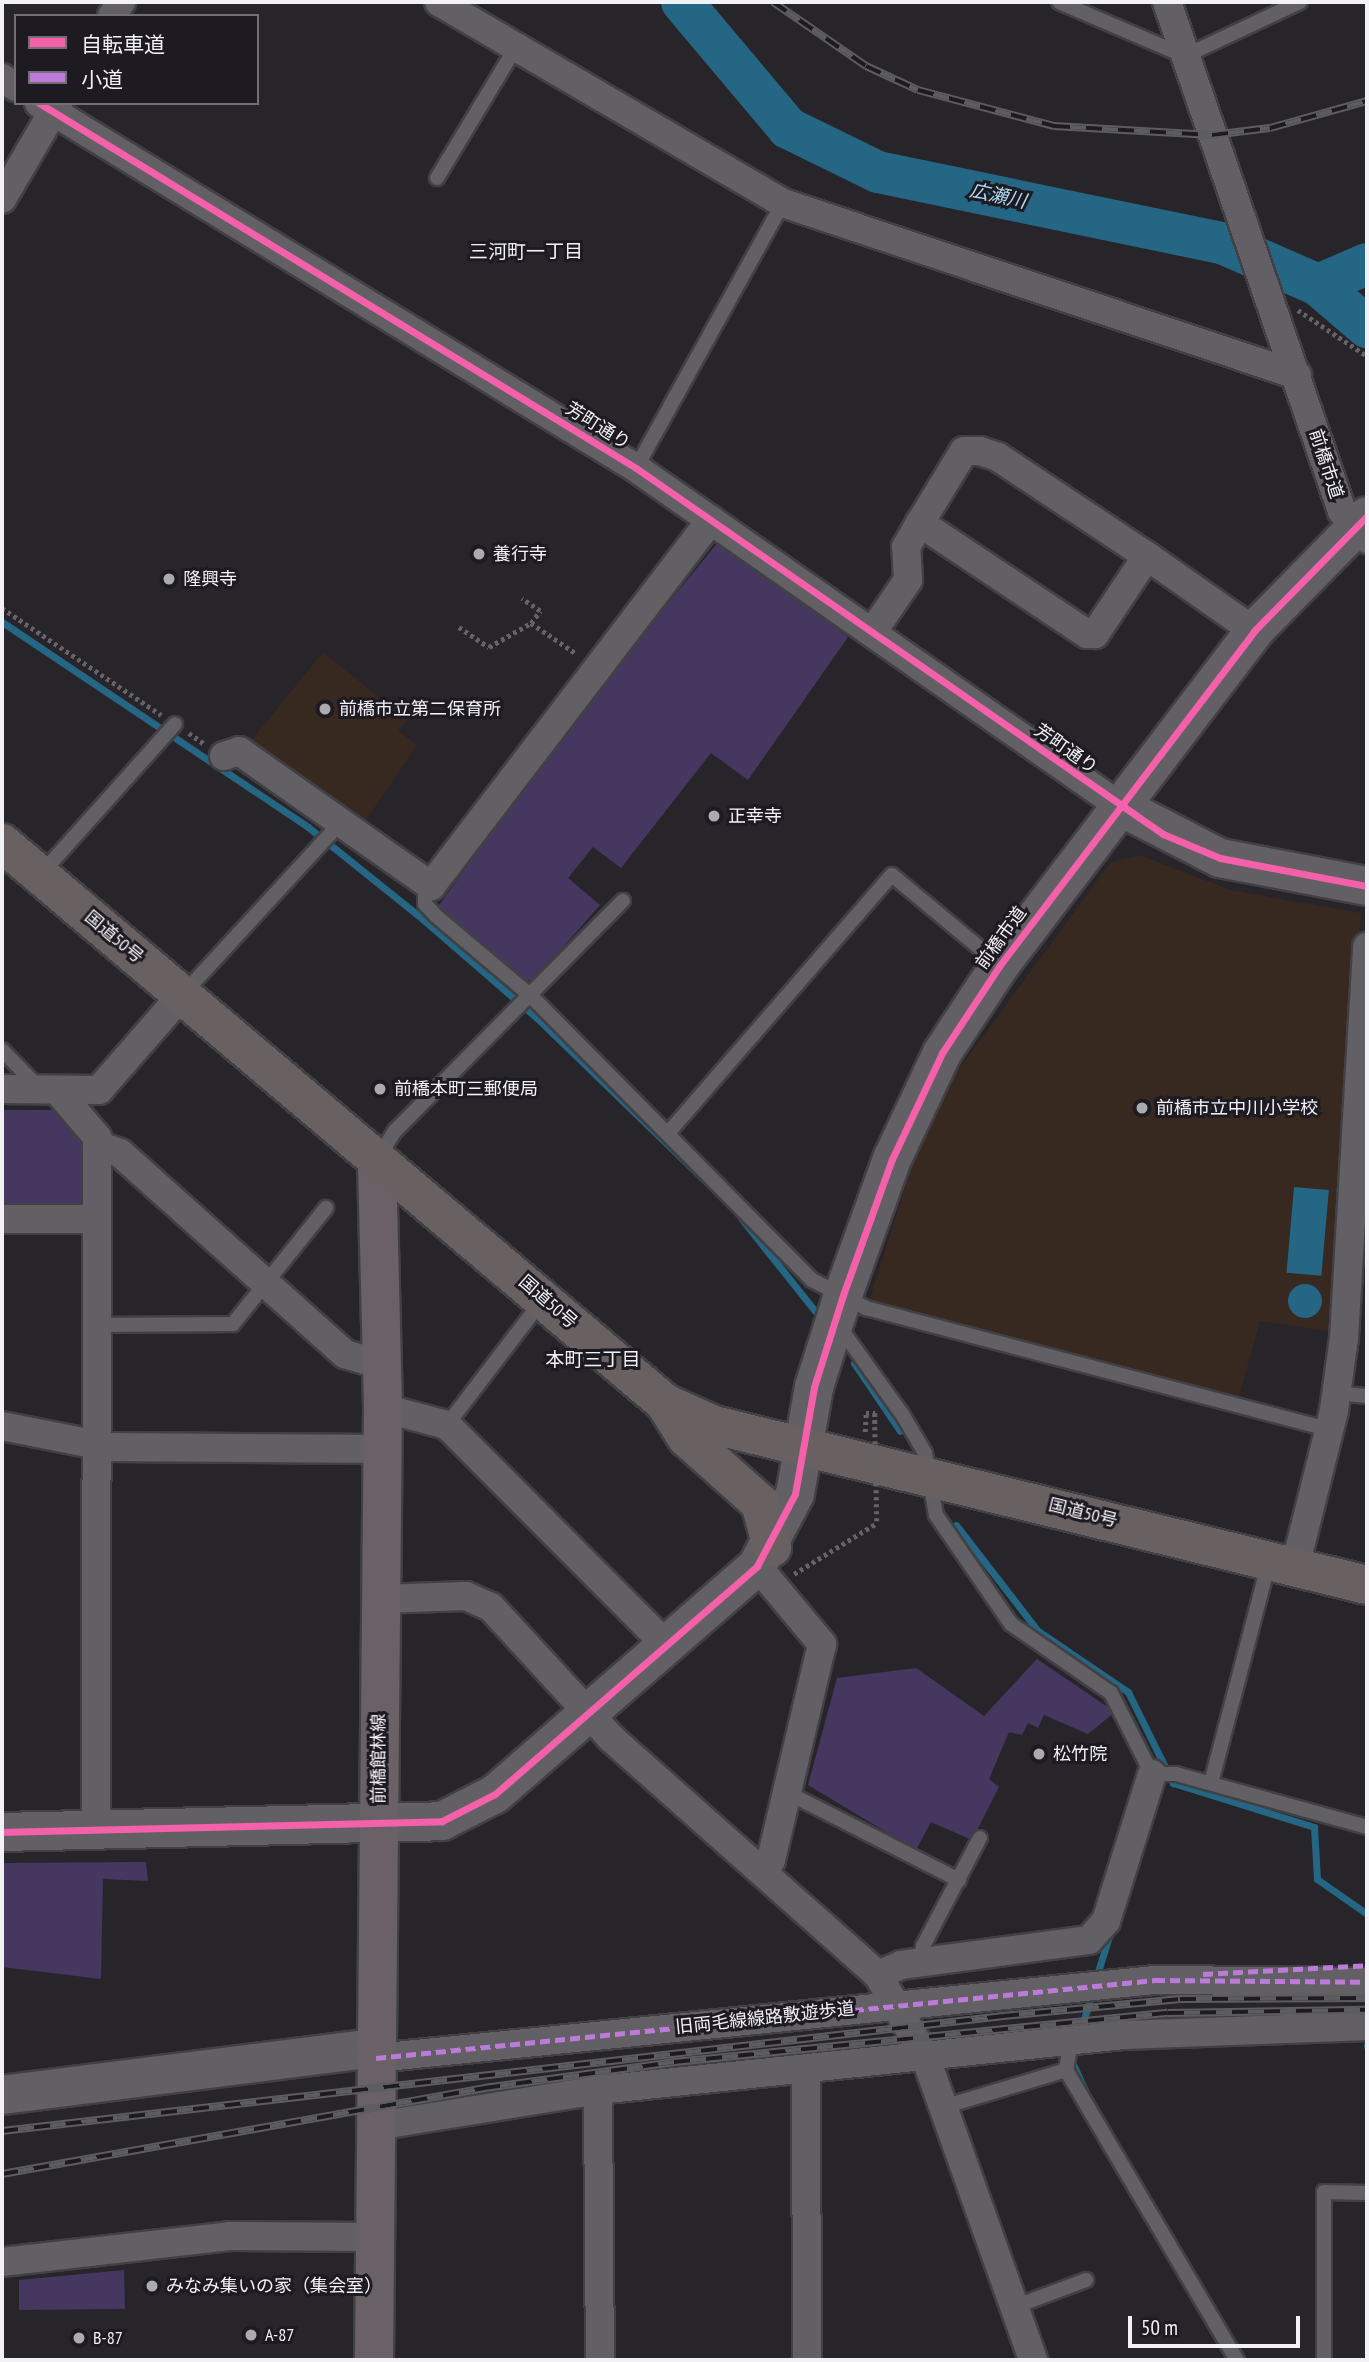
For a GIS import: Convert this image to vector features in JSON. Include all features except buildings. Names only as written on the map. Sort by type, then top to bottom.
[{"type":"highway","name":"国道50号","points":[[2,843],[544,1298],[665,1403],[714,1425],[931,1475],[1367,1585]]},
{"type":"highway","points":[[665,1403],[687,1438],[760,1503],[769,1567]]},
{"type":"main road","name":"前橋館林線","points":[[374,2360],[383,1449],[377,1158]]},
{"type":"street","points":[[439,2],[783,203],[1297,375]]},
{"type":"street","name":"前橋市道","points":[[769,1567],[808,1446],[814,1387],[839,1308],[892,1159],[942,1053],[1000,965],[1254,631],[1364,527],[1342,511],[1167,2]]},
{"type":"street","points":[[2,200],[50,106]]},
{"type":"street","name":"芳町通り","points":[[50,106],[636,468],[873,631],[1121,807]]},
{"type":"street","points":[[873,631],[908,580],[906,547],[964,451],[980,451],[1147,556],[1254,631]]},
{"type":"street","points":[[224,756],[239,751],[342,820],[425,886],[444,873],[711,520]]},
{"type":"street","points":[[920,523],[1087,634],[1094,634],[1147,556]]},
{"type":"street","points":[[1121,807],[1220,859],[1367,886]]},
{"type":"street","points":[[1282,1563],[1328,1429],[1358,1282],[1367,947]]},
{"type":"street","points":[[2,1089],[99,1090],[183,995]]},
{"type":"street","points":[[48,1089],[93,1124],[97,1145],[96,1832]]},
{"type":"street","points":[[97,1145],[120,1153],[345,1354],[382,1365]]},
{"type":"street","points":[[2,1219],[95,1219]]},
{"type":"street","points":[[383,1408],[447,1425],[666,1644]]},
{"type":"street","points":[[2,1426],[95,1443],[383,1449]]},
{"type":"street","points":[[2,1832],[379,1826],[442,1821],[478,1806],[666,1644],[769,1567],[822,1644],[788,1793],[763,1873]]},
{"type":"street","points":[[380,1599],[466,1596],[484,1602],[588,1713],[878,1975],[898,2005],[925,2056],[1033,2360]]},
{"type":"street","points":[[878,1975],[921,1962],[1089,1940],[1098,1934],[1152,1774]]},
{"type":"street","name":"旧両毛線線路敷遊歩道","points":[[376,2053],[898,2005],[1259,1967],[1367,1965]]},
{"type":"street","name":"旧両毛線線路敷遊歩道","points":[[1154,1980],[1367,1982]]},
{"type":"street","points":[[376,2126],[598,2090],[1071,2041],[1204,2029],[1367,2026]]},
{"type":"street","points":[[2,2095],[376,2053]]},
{"type":"street","points":[[806,2068],[807,2360]]},
{"type":"street","points":[[598,2090],[600,2360]]},
{"type":"street","points":[[2,2262],[230,2236],[375,2237]]},
{"type":"lane","points":[[1059,2],[1185,56],[1298,2]]},
{"type":"lane","points":[[438,178],[516,47]]},
{"type":"lane","points":[[636,468],[783,203]]},
{"type":"lane","points":[[40,875],[175,724]]},
{"type":"lane","points":[[183,995],[342,820]]},
{"type":"lane","points":[[669,1132],[892,874],[1000,965]]},
{"type":"lane","points":[[425,886],[425,904],[436,916],[531,996],[669,1132],[839,1308],[902,1414],[931,1475],[936,1515],[1011,1624],[1111,1693],[1152,1774],[1211,1783],[1367,1827]]},
{"type":"lane","points":[[377,1158],[395,1131],[623,901]]},
{"type":"lane","points":[[2,1050],[48,1089]]},
{"type":"lane","points":[[96,1325],[225,1326],[238,1321],[264,1282],[326,1208]]},
{"type":"lane","points":[[447,1425],[544,1298]]},
{"type":"lane","points":[[839,1308],[866,1308],[1328,1429]]},
{"type":"lane","points":[[1337,1393],[1367,1396]]},
{"type":"lane","points":[[1211,1783],[1282,1563]]},
{"type":"lane","points":[[788,1793],[959,1880]]},
{"type":"lane","points":[[921,1962],[923,1946],[980,1838]]},
{"type":"lane","points":[[1071,2041],[1066,2070],[1237,2360]]},
{"type":"lane","points":[[943,2107],[1066,2070]]},
{"type":"lane","points":[[1324,2360],[1324,2192],[1367,2193]]},
{"type":"lane","points":[[1014,2307],[1086,2280]]},
{"type":"path","points":[[1266,290],[1367,356]]},
{"type":"path","points":[[459,627],[489,647],[531,623],[540,611],[522,599]]},
{"type":"path","points":[[2,608],[224,756]]},
{"type":"path","points":[[531,623],[600,670]]},
{"type":"path","points":[[769,1567],[803,1566],[877,1523],[875,1413],[866,1413],[865,1435]]},
{"type":"shaded area","points":[[719,541],[848,637],[748,780],[711,753],[621,868],[593,847],[568,878],[600,905],[535,979],[521,982],[437,908],[565,730]]},
{"type":"shaded area","points":[[323,652],[407,720],[398,731],[417,745],[362,826],[245,748]]},
{"type":"shaded area","name":"前橋市立中川小学校","points":[[1140,855],[1230,890],[1361,913],[1328,1331],[1260,1321],[1239,1397],[869,1301],[912,1166],[953,1077],[1111,862]]},
{"type":"shaded area","points":[[2,1110],[57,1110],[90,1140],[89,1203],[81,1212],[2,1212]]},
{"type":"shaded area","points":[[1037,1659],[1115,1712],[1088,1734],[1044,1715],[1038,1728],[1028,1723],[1022,1735],[1009,1732],[989,1779],[999,1787],[972,1840],[931,1822],[916,1850],[808,1785],[837,1678],[916,1668],[984,1716]]},
{"type":"shaded area","points":[[146,1862],[148,1881],[103,1879],[101,1979],[2,1967],[2,1863]]},
{"type":"shaded area","points":[[124,2270],[125,2309],[19,2310],[19,2280]]},
{"type":"water","points":[[1294,1187],[1329,1190],[1321,1276],[1287,1273]]},
{"type":"water","points":[[1305,1284],[1317,1289],[1322,1301],[1317,1313],[1305,1318],[1293,1313],[1288,1301],[1293,1289]]},
{"type":"waterway","name":"広瀬川","points":[[682,2],[788,128],[878,172],[1222,243],[1318,285],[1367,264]]},
{"type":"waterway","points":[[1318,285],[1367,327]]},
{"type":"waterway","points":[[2,622],[308,827],[418,915],[537,1018],[703,1179]]},
{"type":"waterway","points":[[741,1218],[815,1311]]},
{"type":"waterway","points":[[854,1363],[900,1431]]},
{"type":"waterway","points":[[956,1525],[1038,1631],[1128,1692],[1173,1783],[1314,1827],[1317,1879],[1367,1914]]},
{"type":"waterway","points":[[1096,1978],[1110,1933]]},
{"type":"waterway","points":[[1080,2032],[1092,1993]]},
{"type":"waterway","points":[[1071,2060],[1085,2090]]},
{"type":"railway","points":[[773,2],[866,66],[918,90],[1054,126],[1212,135],[1270,128],[1367,101]]},
{"type":"railway","points":[[2,2131],[1003,2016],[1180,1999],[1367,1998]]},
{"type":"railway","points":[[2,2174],[484,2088],[674,2062],[1168,2013],[1367,2010]]},
{"type":"marked path","points":[[1203,1974],[1367,1965]]},
{"type":"marked path","points":[[376,2058],[1155,1980],[1367,1982]]},
{"type":"cycle path","points":[[42,105],[636,468],[1163,834],[1220,858],[1367,886]]},
{"type":"cycle path","points":[[2,1832],[442,1821],[495,1794],[757,1566],[795,1494],[814,1387],[843,1295],[892,1159],[942,1053],[1000,965],[1254,631],[1367,516]]},
{"type":"place","name":"養行寺","points":[[479,554]]},
{"type":"place","name":"隆興寺","points":[[169,579]]},
{"type":"place","name":"前橋市立第二保育所","points":[[325,709]]},
{"type":"place","name":"正幸寺","points":[[714,816]]},
{"type":"place","name":"前橋本町三郵便局","points":[[380,1089]]},
{"type":"place","name":"前橋市立中川小学校","points":[[1142,1108]]},
{"type":"place","name":"松竹院","points":[[1039,1754]]},
{"type":"place","name":"みなみ集いの家（集会室）","points":[[152,2286]]},
{"type":"place","name":"A-87","points":[[251,2335]]},
{"type":"place","name":"B-87","points":[[79,2338]]},
{"type":"district","name":"三河町一丁目","points":[[526,252]]},
{"type":"district","name":"本町三丁目","points":[[593,1360]]}]
